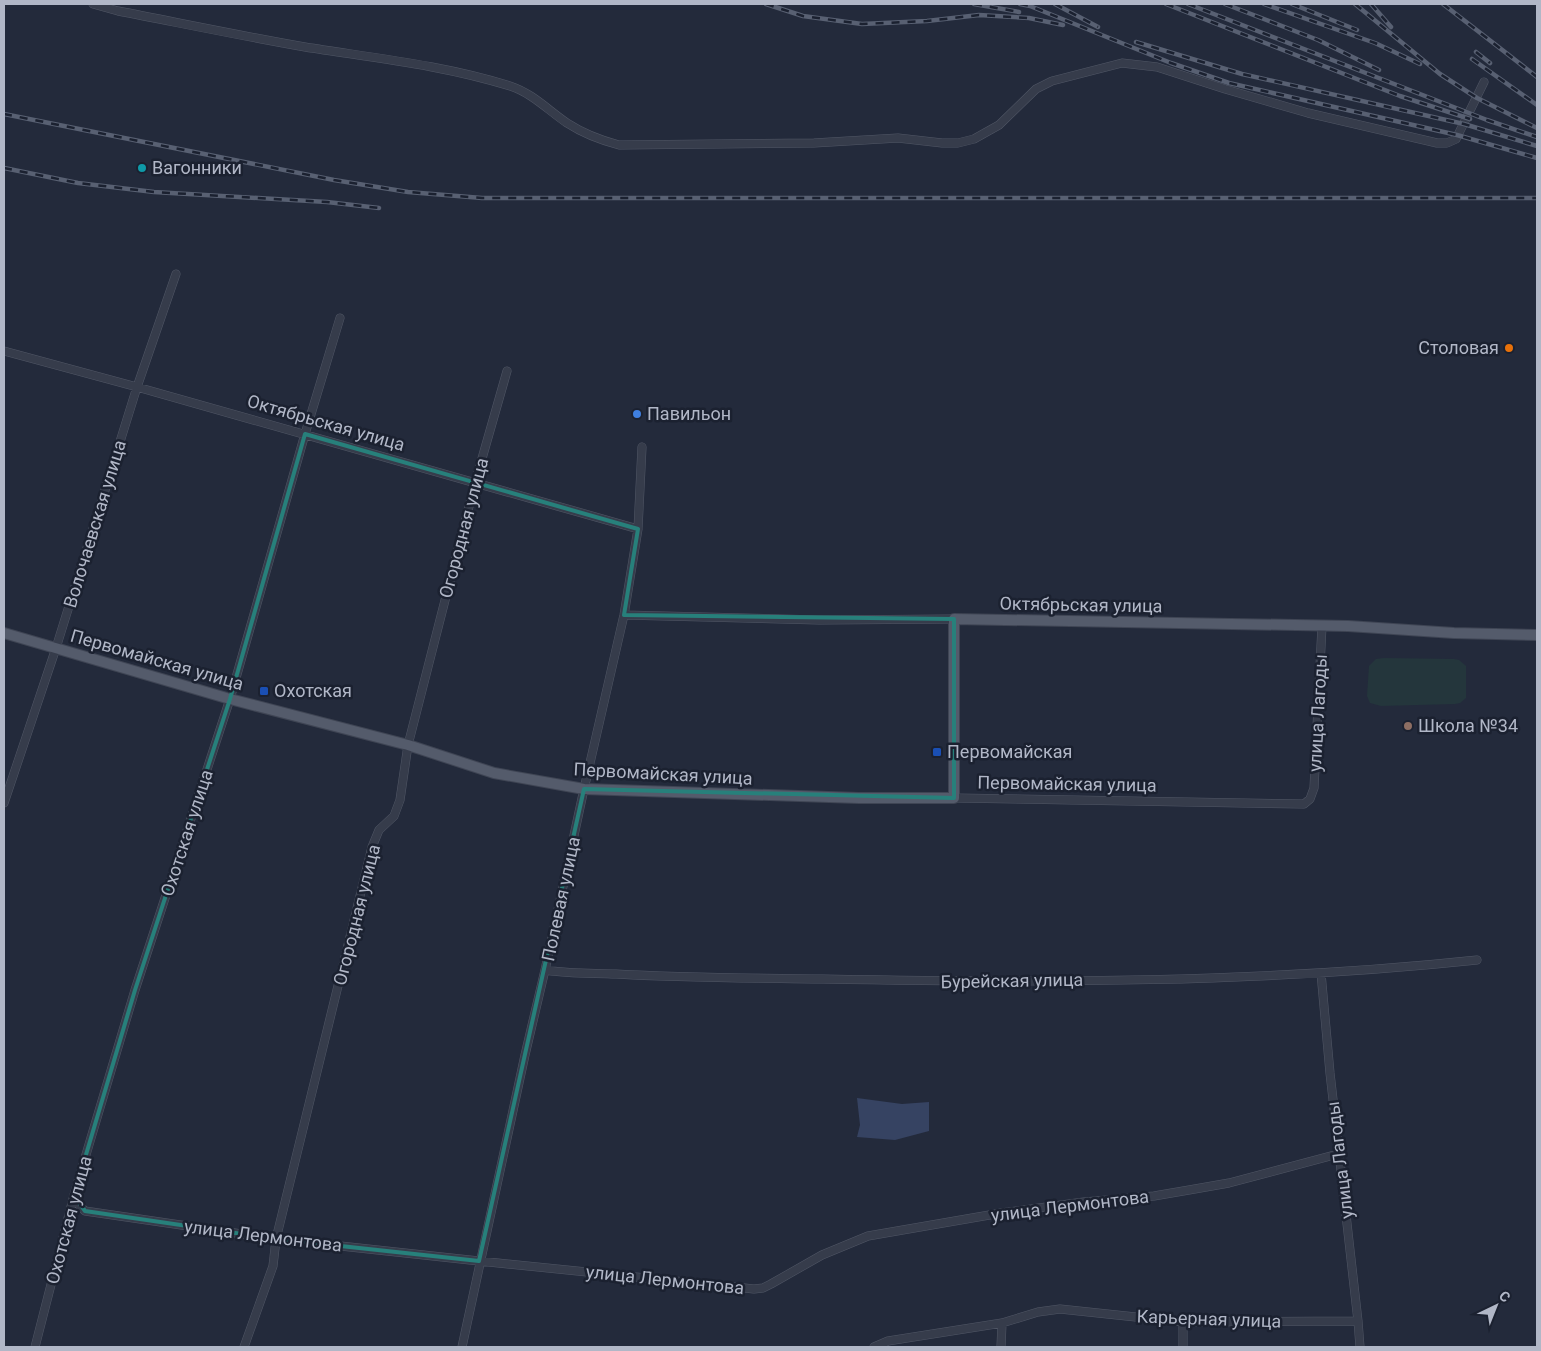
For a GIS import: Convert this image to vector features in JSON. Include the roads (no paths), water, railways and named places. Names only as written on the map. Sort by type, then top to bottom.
[{"type":"main road","name":"Октябрьская улица","points":[[954,619],[1348,626],[1497,635],[1537,635]]},
{"type":"main road","points":[[954,619],[954,798]]},
{"type":"main road","name":"Первомайская улица","points":[[4,633],[230,698],[408,745],[494,773],[584,789],[859,798],[954,798]]},
{"type":"street","points":[[93,4],[127,13],[474,76],[513,87],[534,97],[567,123],[589,136],[619,145],[814,143],[898,138],[958,143],[974,139],[999,125],[1036,89],[1052,81],[1122,63],[1157,67],[1224,89],[1308,113],[1437,143],[1447,143],[1456,139],[1484,82]]},
{"type":"street","name":"Волочаевская улица","points":[[4,803],[56,648],[138,387],[176,274]]},
{"type":"street","name":"Охотская улица","points":[[35,1347],[74,1195],[135,990],[230,698],[340,318]]},
{"type":"street","name":"Октябрьская улица","points":[[4,351],[138,387],[638,529]]},
{"type":"street","name":"Огородная улица","points":[[244,1347],[274,1266],[276,1239],[372,847],[379,830],[394,816],[400,800],[408,745],[475,483],[507,371]]},
{"type":"street","name":"Полевая улица","points":[[462,1347],[479,1261],[546,970],[584,789],[624,615],[638,529],[642,447]]},
{"type":"street","name":"Октябрьская улица","points":[[624,615],[819,620],[954,619]]},
{"type":"street","name":"улица Лагоды","points":[[1310,800],[1314,788],[1322,626]]},
{"type":"street","name":"Первомайская улица","points":[[954,798],[1304,804],[1310,800]]},
{"type":"street","name":"Бурейская улица","points":[[546,970],[568,973],[654,976],[954,982],[1321,974],[1477,960]]},
{"type":"street","name":"улица Лагоды","points":[[1321,974],[1338,1154],[1360,1347]]},
{"type":"street","name":"улица Лермонтова","points":[[74,1195],[77,1203],[85,1211],[276,1239],[754,1289],[771,1284],[822,1255],[868,1236],[1001,1213],[1084,1202],[1154,1196],[1197,1189],[1229,1183],[1338,1154]]},
{"type":"street","name":"Карьерная улица","points":[[874,1347],[888,1341],[1002,1323],[1038,1312],[1060,1309],[1183,1322],[1358,1321]]},
{"type":"street","points":[[1183,1322],[1183,1347]]},
{"type":"street","points":[[1001,1347],[1002,1323]]},
{"type":"water","points":[[857,1098],[902,1104],[929,1102],[929,1131],[895,1140],[857,1137],[860,1125]]},
{"type":"railway","points":[[766,4],[803,16],[862,24],[927,21],[979,15],[1029,18],[1063,25]]},
{"type":"railway","points":[[974,4],[1019,12]]},
{"type":"railway","points":[[1020,4],[1030,6],[1171,63],[1229,83],[1457,135],[1537,158]]},
{"type":"railway","points":[[1055,4],[1098,27]]},
{"type":"railway","points":[[1166,4],[1400,96],[1470,119]]},
{"type":"railway","points":[[1188,4],[1487,120],[1537,137]]},
{"type":"railway","points":[[1225,4],[1318,40],[1379,70]]},
{"type":"railway","points":[[1264,4],[1375,43],[1420,64]]},
{"type":"railway","points":[[1292,4],[1357,30]]},
{"type":"railway","points":[[1355,4],[1440,74],[1477,98],[1537,128]]},
{"type":"railway","points":[[1371,4],[1391,27]]},
{"type":"railway","points":[[1443,4],[1537,77]]},
{"type":"railway","points":[[1136,42],[1242,74],[1464,124],[1537,146]]},
{"type":"railway","points":[[1476,52],[1490,63]]},
{"type":"railway","points":[[1472,59],[1537,105]]},
{"type":"railway","points":[[4,114],[334,180],[408,192],[482,198],[1537,198]]},
{"type":"railway","points":[[4,168],[78,183],[154,192],[327,202],[379,208]]},
{"type":"place","name":"Вагонники","points":[[142,168]]},
{"type":"place","name":"Столовая","points":[[1509,348]]},
{"type":"place","name":"Павильон","points":[[637,414]]},
{"type":"place","name":"Охотская","points":[[264,691]]},
{"type":"place","name":"Школа №34","points":[[1408,726]]},
{"type":"place","name":"Первомайская","points":[[937,752]]}]
